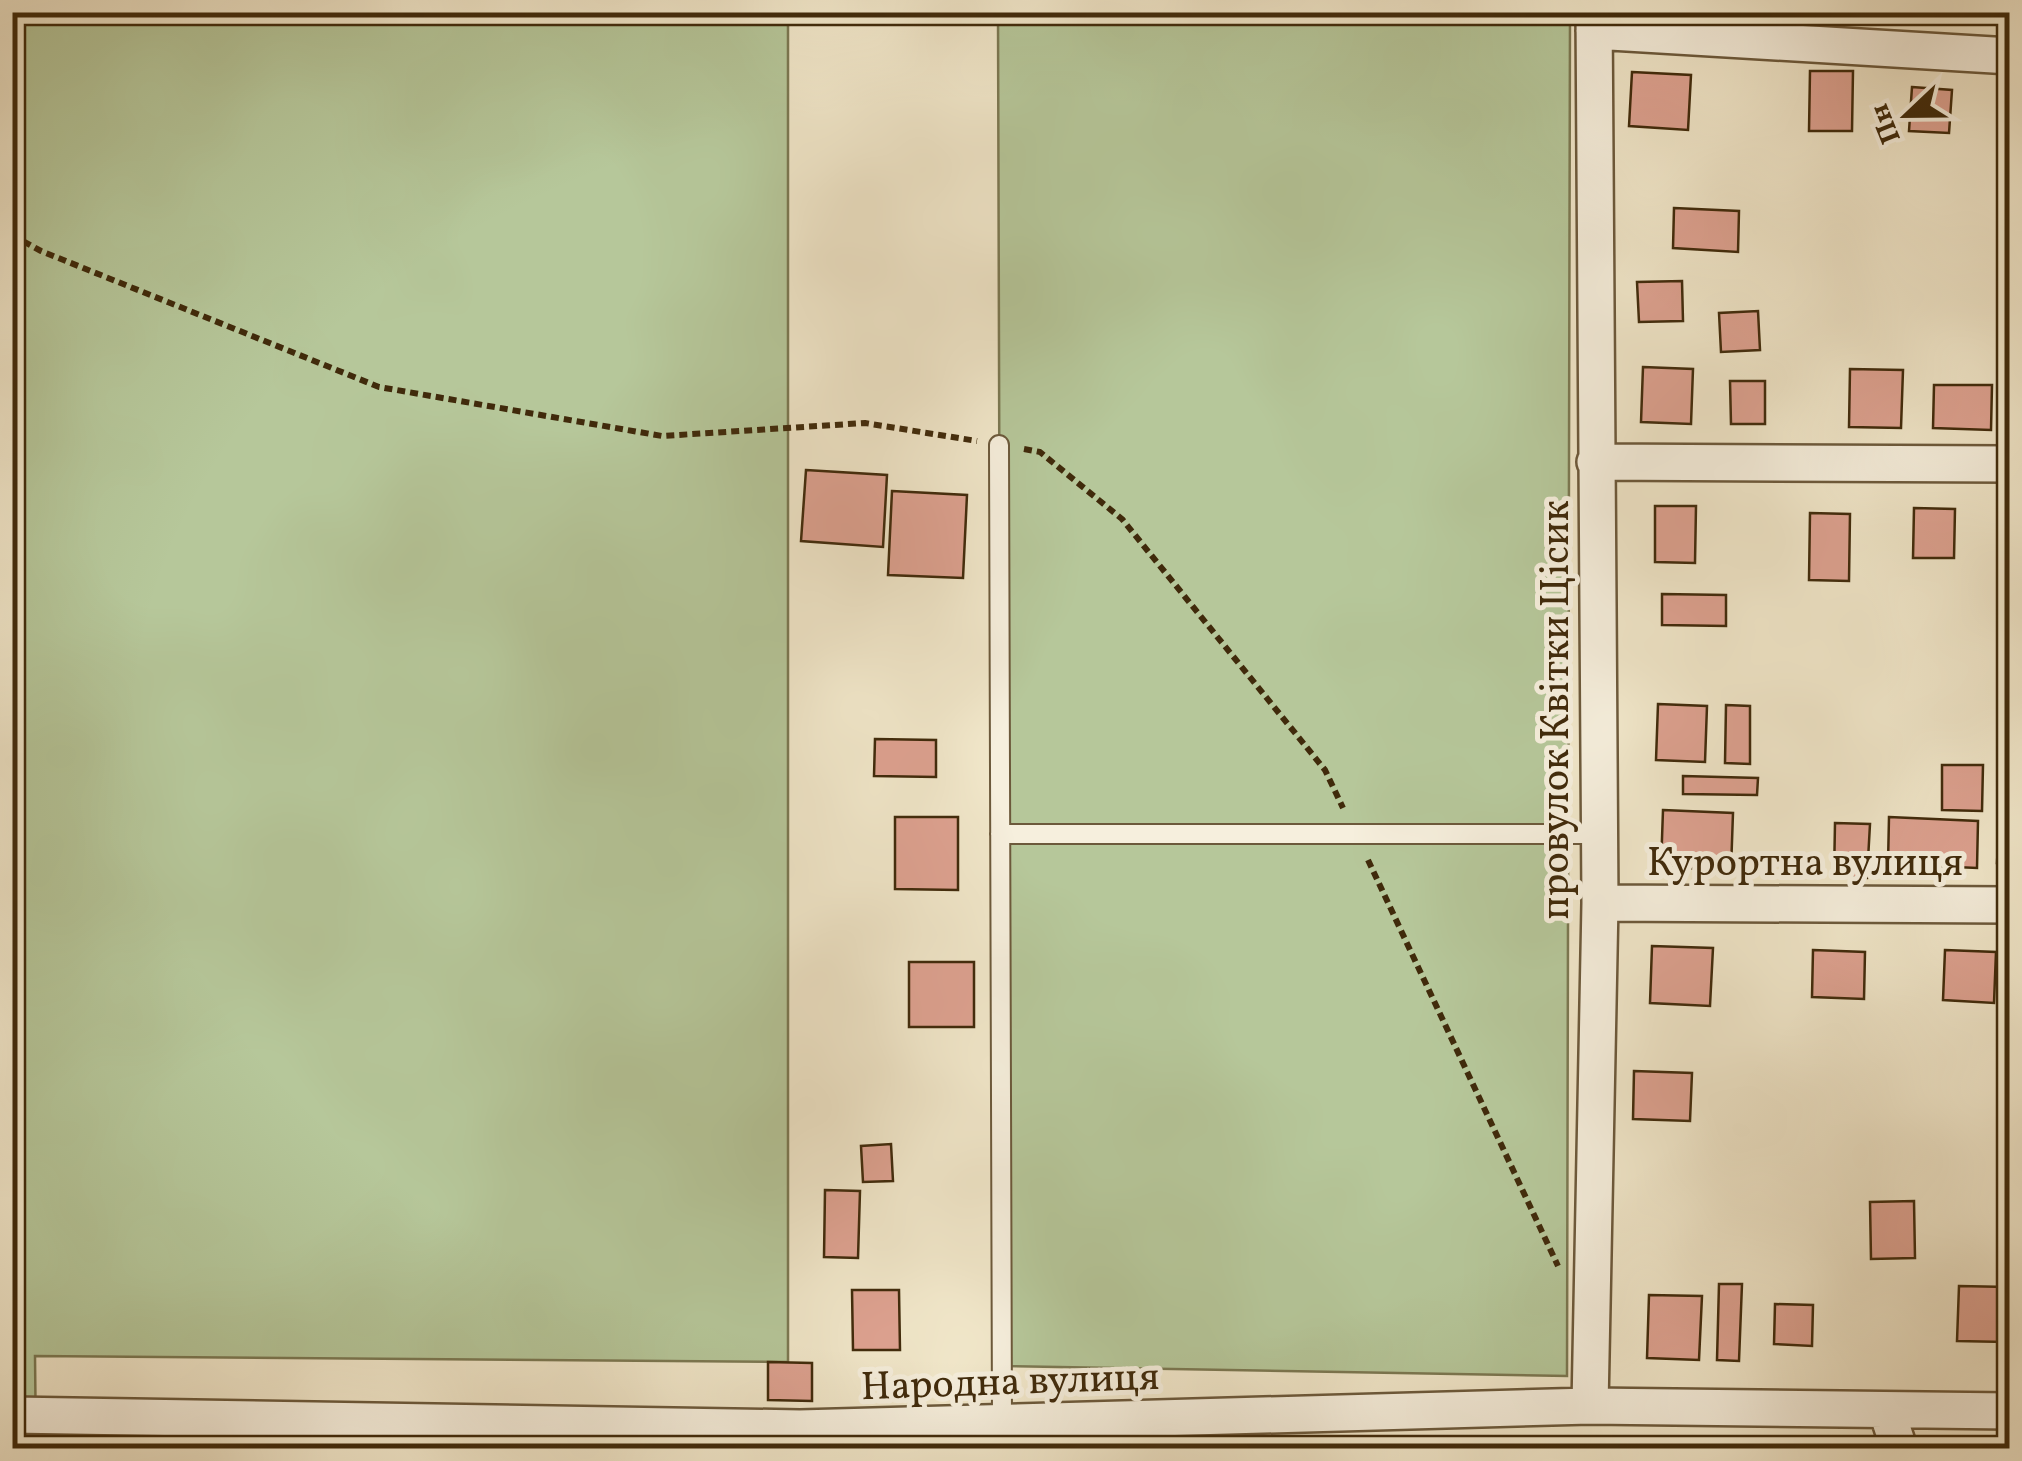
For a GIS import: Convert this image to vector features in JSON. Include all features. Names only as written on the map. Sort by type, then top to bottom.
[{"type":"street","points":[[1594,22],[2010,56]]},
{"type":"street","name":"провулок Квітки Цісик","points":[[1590,1406],[1600,902],[1594,22]]},
{"type":"street","points":[[1595,462],[2010,464]]},
{"type":"street","name":"Курортна вулиця","points":[[1600,902],[2010,905]]},
{"type":"street","name":"Народна вулиця","points":[[12,1415],[800,1428],[1590,1406],[2010,1411]]},
{"type":"street","points":[[1887,1412],[1899,1448]]},
{"type":"lane","points":[[999,445],[1002,1422]]},
{"type":"lane","points":[[1000,834],[1599,834]]},
{"type":"path","points":[[12,234],[40,251],[379,387],[662,436],[865,423],[1040,452],[1122,519],[1325,770],[1559,1270]]},
{"type":"green space","points":[[12,13],[788,13],[788,1362],[35,1356],[36,1448],[13,1448]]},
{"type":"green space","points":[[998,13],[1570,13],[1567,1376],[1002,1366]]},
{"type":"building","points":[[1911,12],[1966,12],[1966,20],[1911,22]]},
{"type":"building","points":[[1810,71],[1853,71],[1852,131],[1809,131]]},
{"type":"building","points":[[1632,72],[1691,75],[1688,130],[1629,126]]},
{"type":"building","points":[[1912,87],[1952,90],[1949,133],[1909,131]]},
{"type":"building","points":[[1674,208],[1739,211],[1738,252],[1673,248]]},
{"type":"building","points":[[1682,281],[1683,321],[1639,322],[1637,282]]},
{"type":"building","points":[[1758,311],[1760,350],[1721,352],[1719,313]]},
{"type":"building","points":[[1643,367],[1693,369],[1691,424],[1641,422]]},
{"type":"building","points":[[1850,369],[1903,370],[1901,428],[1849,427]]},
{"type":"building","points":[[1730,381],[1765,381],[1765,424],[1731,424]]},
{"type":"building","points":[[1934,385],[1992,385],[1991,430],[1933,428]]},
{"type":"building","points":[[806,470],[887,475],[883,547],[801,541]]},
{"type":"building","points":[[892,491],[967,495],[963,578],[888,575]]},
{"type":"building","points":[[1655,506],[1696,506],[1695,563],[1655,562]]},
{"type":"building","points":[[1914,508],[1955,509],[1954,558],[1913,558]]},
{"type":"building","points":[[1810,513],[1850,514],[1849,581],[1809,580]]},
{"type":"building","points":[[1662,594],[1726,595],[1726,626],[1662,625]]},
{"type":"building","points":[[1658,704],[1707,706],[1705,762],[1656,760]]},
{"type":"building","points":[[1726,705],[1750,706],[1750,764],[1725,763]]},
{"type":"building","points":[[875,739],[936,740],[936,777],[874,776]]},
{"type":"building","points":[[1942,765],[1983,765],[1982,811],[1942,810]]},
{"type":"building","points":[[1683,776],[1758,778],[1757,795],[1683,794]]},
{"type":"building","points":[[1663,810],[1733,813],[1731,870],[1661,867]]},
{"type":"building","points":[[895,817],[958,817],[958,890],[895,889]]},
{"type":"building","points":[[1889,817],[1978,821],[1977,868],[1888,864]]},
{"type":"building","points":[[1999,820],[2010,821],[2010,863],[1997,863]]},
{"type":"building","points":[[1835,823],[1870,824],[1867,878],[1834,877]]},
{"type":"building","points":[[1652,946],[1713,948],[1710,1006],[1650,1003]]},
{"type":"building","points":[[1813,950],[1865,952],[1864,999],[1812,997]]},
{"type":"building","points":[[1945,950],[1996,952],[1994,1003],[1943,1000]]},
{"type":"building","points":[[909,962],[974,962],[974,1027],[909,1027]]},
{"type":"building","points":[[1634,1071],[1692,1073],[1690,1121],[1633,1119]]},
{"type":"building","points":[[891,1144],[893,1181],[863,1182],[861,1146]]},
{"type":"building","points":[[825,1190],[860,1191],[858,1258],[824,1257]]},
{"type":"building","points":[[1914,1201],[1915,1258],[1871,1259],[1870,1202]]},
{"type":"building","points":[[1719,1284],[1742,1284],[1739,1361],[1717,1360]]},
{"type":"building","points":[[1959,1286],[2008,1287],[2006,1342],[1957,1341]]},
{"type":"building","points":[[852,1290],[899,1290],[900,1350],[853,1350]]},
{"type":"building","points":[[1649,1295],[1702,1296],[1699,1360],[1647,1358]]},
{"type":"building","points":[[1775,1304],[1813,1305],[1812,1346],[1774,1344]]},
{"type":"building","points":[[768,1362],[812,1363],[812,1401],[768,1400]]}]
